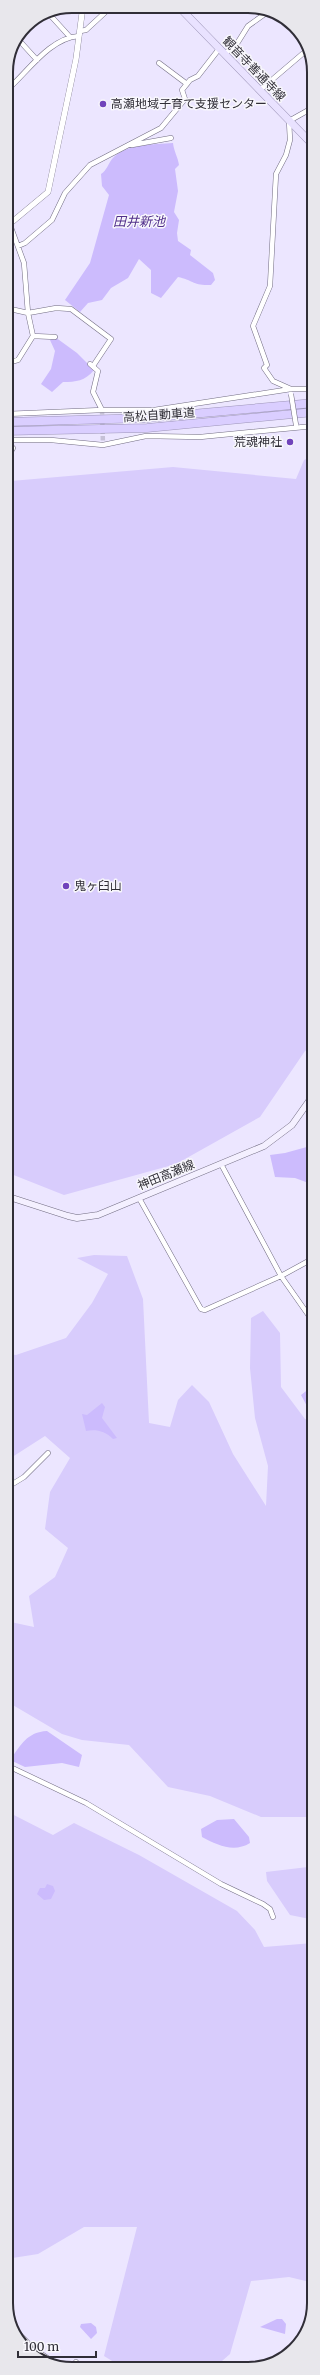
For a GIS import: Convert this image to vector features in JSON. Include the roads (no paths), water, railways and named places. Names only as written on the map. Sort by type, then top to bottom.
[{"type":"highway","name":"高松自動車道","points":[[13,422],[147,418],[307,404]]},
{"type":"highway","name":"高松自動車道","points":[[13,431],[147,428],[307,413]]},
{"type":"main road","name":"観音寺善通寺線","points":[[185,13],[307,139]]},
{"type":"main road","name":"神田高瀬線","points":[[13,1198],[57,1214],[77,1218],[98,1215],[264,1146],[283,1133],[295,1121],[307,1104]]},
{"type":"street","points":[[13,221],[48,192],[53,175],[82,13]]},
{"type":"street","points":[[13,84],[37,60],[70,37],[86,30],[104,13]]},
{"type":"street","points":[[18,246],[30,240],[52,220],[65,193],[90,165],[161,128],[169,121],[173,112],[185,99],[182,90],[187,84],[198,76],[222,52],[238,42],[248,26],[263,15]]},
{"type":"street","points":[[51,16],[70,37]]},
{"type":"street","points":[[21,42],[37,60]]},
{"type":"street","points":[[260,90],[304,53]]},
{"type":"street","points":[[159,64],[187,84]]},
{"type":"street","points":[[291,391],[273,381],[264,368],[267,365],[253,331],[255,317],[268,294],[270,286],[276,174],[286,156],[290,140],[289,121],[307,111]]},
{"type":"street","points":[[130,145],[172,138]]},
{"type":"street","points":[[13,236],[24,263],[28,313],[33,336],[18,360],[13,361]]},
{"type":"street","points":[[13,310],[28,313],[56,308],[71,309],[111,339],[92,365],[98,371],[93,392],[102,410]]},
{"type":"street","points":[[33,336],[55,337]]},
{"type":"street","points":[[13,414],[178,408],[307,390]]},
{"type":"street","points":[[291,391],[296,427]]},
{"type":"street","points":[[13,440],[51,440],[103,445],[146,436],[200,437],[307,426]]},
{"type":"street","points":[[222,1164],[281,1276],[307,1313]]},
{"type":"street","points":[[139,1198],[201,1309],[205,1310],[281,1276],[307,1262]]},
{"type":"street","points":[[13,1484],[24,1477],[48,1453]]},
{"type":"street","points":[[13,1768],[86,1803],[221,1884],[263,1904],[270,1909],[273,1917]]},
{"type":"water","name":"田井新池","points":[[173,143],[179,165],[175,169],[178,191],[174,212],[179,220],[177,233],[178,241],[191,250],[190,255],[213,273],[215,280],[211,285],[205,285],[197,284],[178,277],[161,298],[151,293],[151,270],[139,259],[128,278],[111,288],[102,300],[88,303],[80,312],[65,300],[90,263],[109,195],[102,186],[101,174],[112,159],[125,150],[132,147]]},
{"type":"water","points":[[55,337],[77,353],[94,370],[84,379],[72,382],[63,382],[52,392],[41,384],[51,369],[55,351],[50,340]]},
{"type":"water","points":[[307,1147],[307,1182],[295,1178],[275,1177],[270,1155],[285,1153]]},
{"type":"water","points":[[307,1390],[307,1406],[301,1395]]},
{"type":"water","points":[[102,1403],[105,1407],[102,1418],[117,1438],[113,1439],[100,1431],[86,1431],[82,1414],[87,1415]]},
{"type":"water","points":[[47,1731],[82,1755],[79,1767],[62,1763],[25,1767],[13,1761],[13,1756],[21,1744],[29,1737],[40,1732]]},
{"type":"water","points":[[234,1819],[249,1837],[250,1843],[244,1846],[232,1848],[214,1843],[202,1837],[201,1829],[217,1820]]},
{"type":"water","points":[[47,1884],[53,1886],[55,1891],[51,1899],[44,1900],[37,1894],[40,1888],[45,1888]]},
{"type":"water","points":[[277,2319],[282,2319],[286,2324],[285,2334],[260,2327]]},
{"type":"water","points":[[91,2323],[96,2327],[97,2333],[91,2339],[80,2327],[81,2324]]},
{"type":"tunnel","points":[[102,410],[103,445]]},
{"type":"place","name":"高瀬地域子育て支援センター","points":[[103,104]]},
{"type":"place","name":"荒魂神社","points":[[290,442]]},
{"type":"place","name":"鬼ヶ臼山","points":[[66,886]]}]
